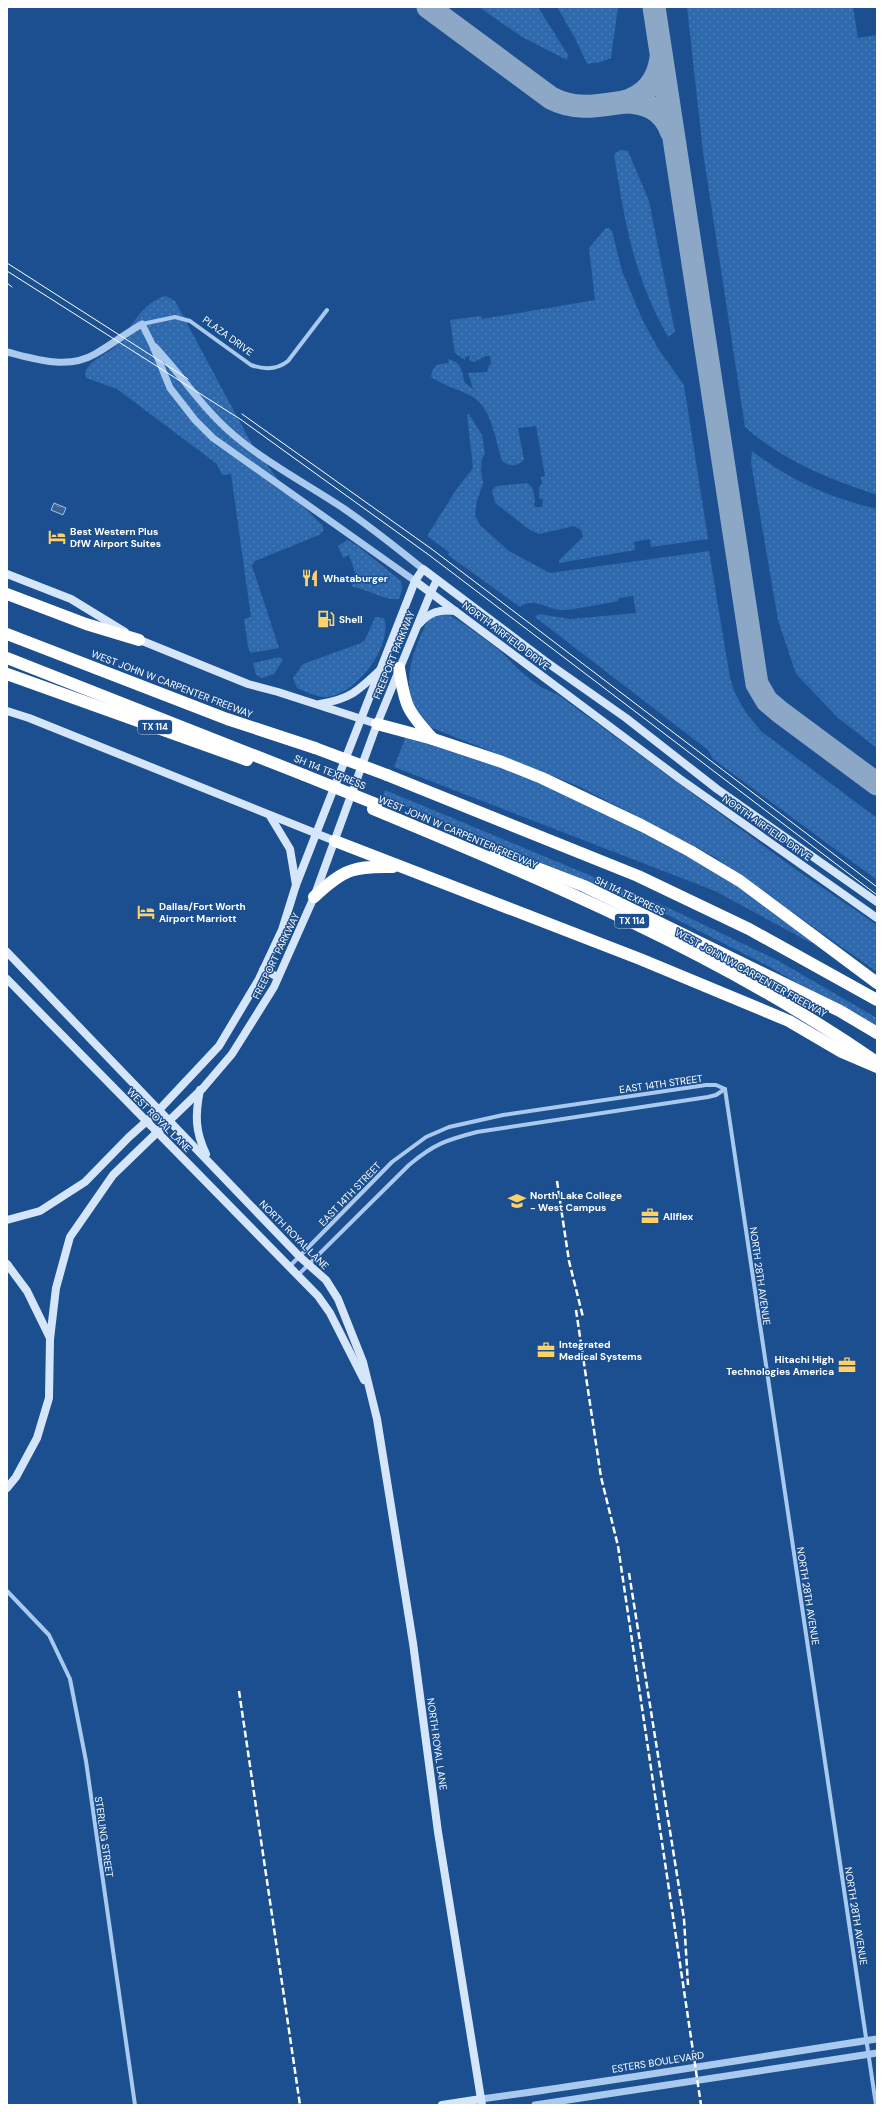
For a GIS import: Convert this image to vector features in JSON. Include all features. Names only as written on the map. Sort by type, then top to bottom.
[{"type":"highway","points":[[7,594],[86,624],[138,640]]},
{"type":"highway","name":"WEST JOHN W CARPENTER FREEWAY","points":[[7,634],[227,719],[315,748],[387,775],[638,876],[749,929],[877,1000]]},
{"type":"highway","name":"SH 114 TEXPRESS","points":[[7,658],[303,778]]},
{"type":"highway","points":[[400,668],[403,692],[409,710],[433,739]]},
{"type":"highway","name":"WEST JOHN W CARPENTER FREEWAY","points":[[7,674],[303,778],[375,806],[609,909],[720,967],[849,1042],[877,1062]]},
{"type":"highway","points":[[377,724],[433,739],[502,762],[542,778],[643,826],[690,851],[740,882],[877,983]]},
{"type":"highway","name":"SH 114 TEXPRESS","points":[[375,806],[584,886],[840,1011],[877,1033]]},
{"type":"highway","points":[[335,841],[640,958],[774,1014],[842,1052],[877,1067]]},
{"type":"highway","points":[[314,897],[331,881],[346,872],[365,866],[404,867]]},
{"type":"main road","name":"NORTH AIRFIELD DRIVE","points":[[423,569],[626,718],[717,789],[877,902]]},
{"type":"main road","name":"FREEPORT PARKWAY","points":[[7,1220],[40,1211],[74,1190],[88,1179],[128,1137],[147,1123],[219,1046],[263,970],[282,930],[296,885],[415,582],[423,569]]},
{"type":"main road","points":[[7,574],[71,599],[138,640],[248,684],[377,724]]},
{"type":"main road","name":"FREEPORT PARKWAY","points":[[7,1488],[16,1477],[28,1457],[39,1430],[49,1398],[50,1339],[56,1288],[70,1237],[113,1175],[200,1090],[232,1054],[253,1022],[278,977],[314,897],[377,724],[416,627],[437,580]]},
{"type":"main road","name":"NORTH AIRFIELD DRIVE","points":[[415,582],[431,592],[680,779],[877,918]]},
{"type":"main road","points":[[416,627],[433,612],[446,610],[456,611]]},
{"type":"main road","points":[[318,705],[340,701],[358,691],[382,669]]},
{"type":"main road","points":[[7,711],[29,718],[335,841]]},
{"type":"main road","points":[[270,816],[290,849],[296,885]]},
{"type":"main road","name":"WEST ROYAL LANE","points":[[7,952],[169,1121]]},
{"type":"main road","points":[[263,970],[278,977]]},
{"type":"main road","name":"WEST ROYAL LANE","points":[[7,979],[156,1133],[298,1275]]},
{"type":"main road","points":[[200,1090],[196,1123],[200,1142],[208,1161]]},
{"type":"main road","name":"NORTH ROYAL LANE","points":[[169,1121],[300,1257],[326,1280],[338,1299],[363,1362],[377,1419],[412,1636],[438,1832],[482,2102]]},
{"type":"main road","points":[[7,1264],[27,1291],[50,1339]]},
{"type":"main road","name":"NORTH ROYAL LANE","points":[[298,1275],[318,1296],[330,1313],[356,1366],[368,1386]]},
{"type":"main road","name":"ESTERS BOULEVARD","points":[[442,2105],[482,2102]]},
{"type":"street","name":"PLAZA DRIVE","points":[[7,352],[47,362],[80,360],[94,354],[142,324],[175,317],[190,321],[252,365],[261,369],[270,369],[281,366],[288,360],[327,310]]},
{"type":"street","name":"NORTH AIRFIELD DRIVE","points":[[142,324],[170,388],[195,420],[213,438],[415,582]]},
{"type":"street","name":"NORTH AIRFIELD DRIVE","points":[[152,344],[172,365],[190,391],[212,416],[242,442],[300,482],[343,508],[423,569]]},
{"type":"street","name":"EAST 14TH STREET","points":[[290,1267],[392,1162],[410,1147],[436,1131],[503,1115],[706,1085],[716,1085],[725,1089]]},
{"type":"street","name":"EAST 14TH STREET","points":[[298,1275],[409,1165],[429,1148],[443,1141],[477,1132],[708,1097],[716,1095],[725,1089]]},
{"type":"street","name":"NORTH 28TH AVENUE","points":[[725,1089],[876,2105]]},
{"type":"street","name":"STERLING STREET","points":[[7,1592],[49,1635],[71,1685],[86,1761],[135,2105]]},
{"type":"street","name":"ESTERS BOULEVARD","points":[[482,2102],[877,2039]]},
{"type":"street","points":[[535,2105],[877,2053]]},
{"type":"street","points":[[627,2078],[629,2091]]},
{"type":"shaded area","points":[[479,7],[538,7],[568,55],[567,60],[522,37]]},
{"type":"shaded area","points":[[557,7],[618,7],[611,58],[601,62],[587,64],[575,38]]},
{"type":"shaded area","points":[[687,7],[853,7],[858,38],[877,35],[877,495],[807,468],[775,450],[745,427],[703,152]]},
{"type":"shaded area","points":[[620,150],[628,151],[649,201],[675,332],[668,337],[646,292],[632,248],[622,203],[614,154]]},
{"type":"shaded area","points":[[606,228],[609,228],[612,231],[622,271],[643,321],[659,350],[684,385],[708,539],[651,547],[650,539],[634,542],[635,550],[559,563],[559,560],[583,537],[581,530],[574,526],[539,534],[530,530],[495,503],[492,490],[496,486],[527,483],[532,487],[535,499],[534,505],[536,507],[542,507],[543,500],[539,498],[539,487],[542,483],[541,477],[545,476],[536,426],[518,428],[524,460],[516,465],[508,464],[502,461],[489,418],[485,409],[479,402],[468,394],[441,383],[431,377],[434,368],[441,364],[449,363],[448,359],[459,365],[465,383],[473,389],[468,373],[487,372],[489,365],[491,365],[490,356],[486,356],[474,362],[469,360],[470,356],[465,357],[465,360],[455,353],[450,320],[481,316],[482,319],[595,300],[589,248]]},
{"type":"shaded area","points":[[166,296],[175,301],[250,441],[281,484],[323,526],[323,531],[319,535],[255,561],[252,566],[279,648],[251,653],[248,647],[244,619],[251,617],[231,474],[222,475],[217,464],[117,389],[86,378],[85,373],[87,368],[116,346],[143,310],[157,299]]},
{"type":"shaded area","points":[[467,414],[469,414],[482,435],[485,454],[482,458],[481,471],[483,483],[477,501],[475,515],[480,525],[509,551],[550,573],[709,551],[730,678],[735,693],[746,713],[762,732],[877,818],[877,880],[713,759],[708,750],[535,617],[539,614],[570,619],[636,613],[633,596],[619,598],[618,601],[564,610],[554,609],[535,603],[525,604],[520,607],[448,555],[449,552],[427,536],[458,487],[473,468]]},
{"type":"shaded area","points":[[752,451],[781,471],[811,487],[860,505],[877,509],[877,748],[838,718],[796,674],[778,620],[751,462]]},
{"type":"shaded area","points":[[347,540],[358,546],[401,581],[402,590],[399,599],[382,597],[353,587],[350,581],[357,578],[349,555],[343,558],[338,546]]},
{"type":"shaded area","points":[[446,613],[467,626],[495,647],[533,682],[548,691],[557,694],[795,869],[877,925],[877,972],[713,856],[578,786],[432,728],[421,716],[414,704],[410,691],[409,677],[415,650],[427,622],[433,616]]},
{"type":"shaded area","points":[[375,617],[384,618],[386,629],[383,642],[369,668],[359,680],[347,689],[335,695],[323,697],[313,695],[297,688],[293,678],[303,664],[361,643],[365,640]]},
{"type":"shaded area","points":[[280,657],[283,660],[274,674],[262,678],[256,675],[253,663]]},
{"type":"shaded area","points":[[406,736],[468,755],[532,779],[608,814],[706,864],[814,940],[811,943],[715,891],[394,767]]},
{"type":"shaded area","points":[[385,790],[671,909],[777,960],[877,1018],[877,1029],[768,966],[666,914],[383,797]]},
{"type":"water","points":[[54,503],[66,508],[63,515],[51,510]]},
{"type":"taxiway","points":[[428,7],[551,98],[569,105],[578,106],[596,106],[624,102]]},
{"type":"taxiway","points":[[654,7],[757,684],[767,701],[780,712],[877,784]]},
{"type":"taxiway","points":[[661,58],[657,74],[644,92],[624,102],[639,103],[652,108],[668,123],[671,131]]},
{"type":"tram line","points":[[7,263],[188,379]]},
{"type":"tram line","points":[[7,271],[240,419],[429,555],[877,895]]},
{"type":"tram line","points":[[7,283],[12,287]]},
{"type":"tram line","points":[[242,414],[433,550],[877,887]]},
{"type":"railway","points":[[557,1181],[569,1261],[583,1317]]},
{"type":"railway","points":[[576,1310],[601,1477],[618,1546],[701,2105]]},
{"type":"railway","points":[[629,1573],[684,1919],[688,1985]]},
{"type":"railway","points":[[239,1691],[300,2105]]},
{"type":"place","name":"Best Western Plus DfW Airport Suites","points":[[57,537]]},
{"type":"place","name":"Whataburger","points":[[310,578]]},
{"type":"place","name":"Shell","points":[[326,619]]},
{"type":"place","name":"Dallas/Fort Worth Airport Marriott","points":[[146,912]]},
{"type":"place","name":"North Lake College - West Campus","points":[[517,1201]]},
{"type":"place","name":"Allflex","points":[[650,1216]]},
{"type":"place","name":"Integrated Medical Systems","points":[[546,1350]]},
{"type":"place","name":"Hitachi High Technologies America","points":[[847,1365]]}]
